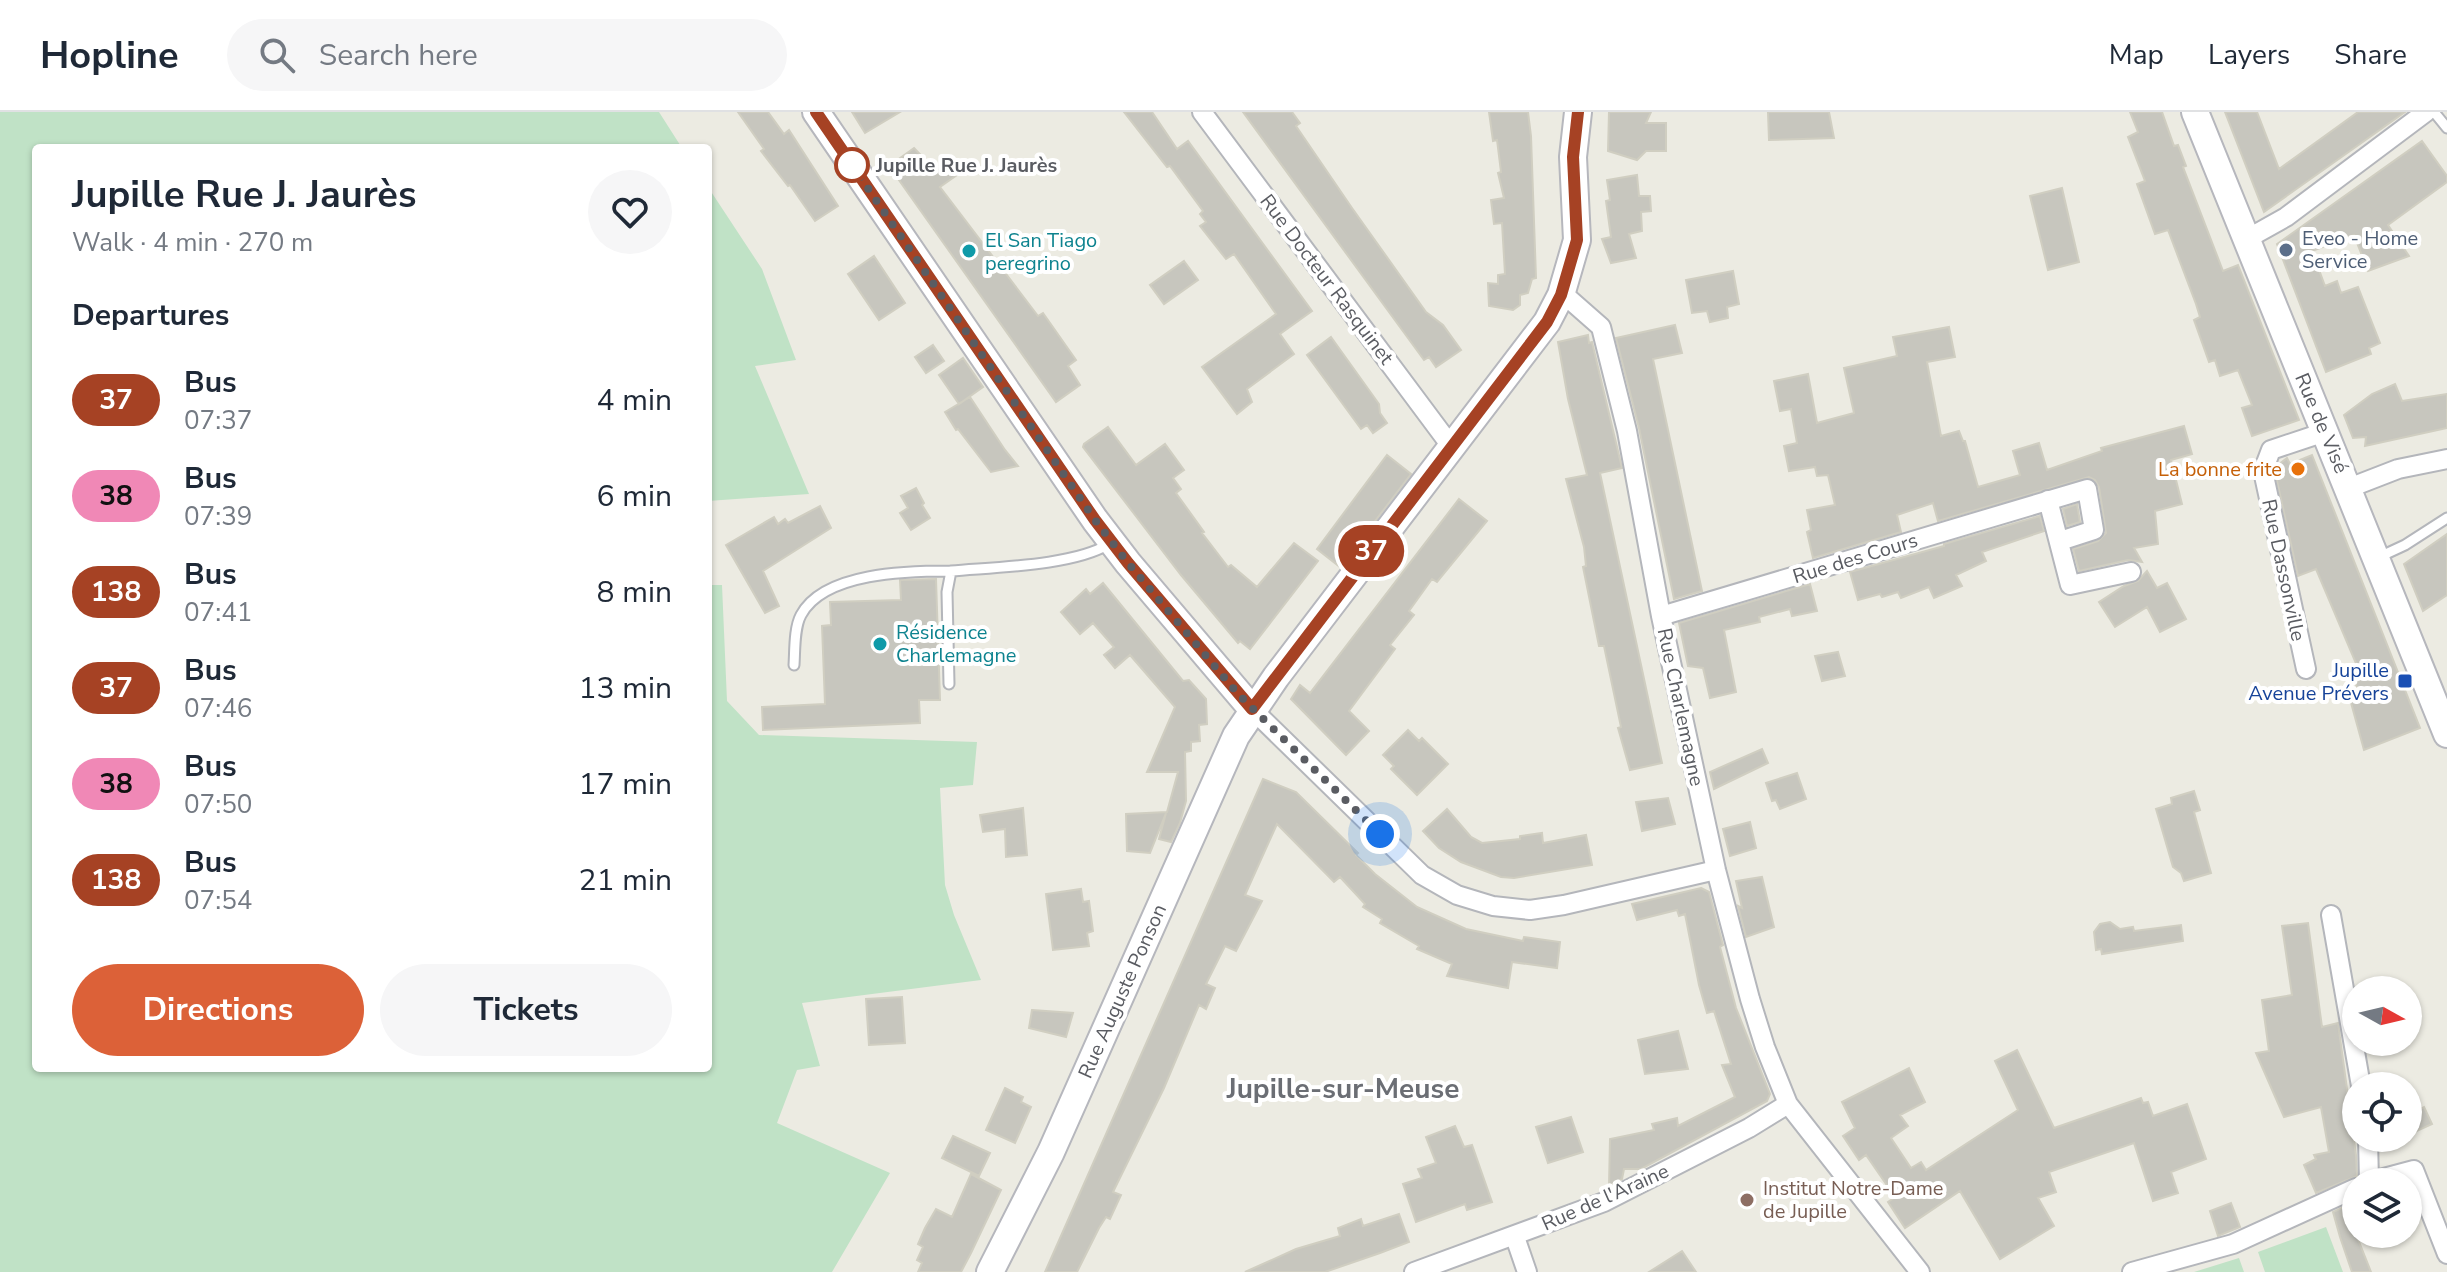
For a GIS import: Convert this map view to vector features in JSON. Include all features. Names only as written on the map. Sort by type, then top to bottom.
[{"type":"street","points":[[816,112],[1112,542],[1252,709],[1422,875],[1457,895],[1493,906],[1530,910],[1716,870]]},
{"type":"street","name":"Rue Docteur Rasquinet","points":[[1202,112],[1451,446]]},
{"type":"street","points":[[1561,295],[1577,240],[1573,157],[1578,112]]},
{"type":"street","name":"Rue de Visé","points":[[2195,112],[2447,734]]},
{"type":"street","points":[[2245,240],[2286,217],[2426,112]]},
{"type":"street","name":"Rue Auguste Ponson","points":[[990,1272],[1051,1152],[1236,736],[1252,709],[1547,322],[1561,295]]},
{"type":"street","name":"Rue Charlemagne","points":[[1561,295],[1601,327],[1627,431],[1661,616],[1716,870],[1750,999],[1788,1104],[1920,1272]]},
{"type":"street","name":"Rue Dassonville","points":[[2306,669],[2263,471],[2271,450],[2325,432]]},
{"type":"street","points":[[2349,488],[2398,469],[2447,459]]},
{"type":"street","name":"Rue des Cours","points":[[1661,616],[2087,489],[2094,530],[2060,541]]},
{"type":"street","points":[[2048,500],[2070,585],[2131,572]]},
{"type":"street","points":[[2331,915],[2359,1072]]},
{"type":"street","name":"Rue de l'Araine","points":[[1414,1272],[1604,1202],[1749,1128],[1788,1104]]},
{"type":"street","points":[[2422,1190],[2447,1254]]},
{"type":"street","points":[[2132,1272],[2233,1244],[2342,1194]]},
{"type":"street","points":[[1515,1237],[1527,1272]]},
{"type":"lane","points":[[2434,112],[2447,128]]},
{"type":"lane","points":[[2377,558],[2405,545],[2447,518]]},
{"type":"lane","points":[[794,665],[799,618],[813,598],[853,580],[899,571],[951,571],[1071,558],[1099,550],[1112,542]]},
{"type":"lane","points":[[949,684],[947,592],[951,571]]},
{"type":"green space","points":[[0,112],[659,112],[679,144],[32,144],[32,1072],[712,1072],[712,585],[722,585],[727,701],[759,735],[977,742],[973,785],[940,788],[945,885],[981,980],[802,1003],[820,1066],[797,1070],[777,1123],[890,1173],[832,1272],[0,1272]]},
{"type":"green space","points":[[712,193],[762,269],[796,360],[755,366],[809,494],[712,501]]},
{"type":"green space","points":[[2326,1227],[2343,1272],[2265,1272],[2258,1252]]},
{"type":"green space","points":[[2239,1258],[2244,1272],[2194,1272]]},
{"type":"building","points":[[738,112],[768,112],[784,134],[789,130],[838,206],[815,221],[761,151],[764,149]]},
{"type":"building","points":[[852,112],[900,112],[865,133]]},
{"type":"building","points":[[1124,112],[1152,112],[1177,149],[1188,141],[1312,311],[1280,334],[1294,354],[1247,389],[1252,402],[1237,414],[1202,367],[1276,314],[1234,254],[1226,259],[1200,226],[1206,222],[1200,214],[1203,211]]},
{"type":"building","points":[[1243,112],[1292,112],[1300,123],[1296,126],[1352,208],[1426,312],[1443,325],[1461,350],[1436,367],[1429,357],[1424,360]]},
{"type":"building","points":[[1489,112],[1528,112],[1531,136],[1536,278],[1532,279],[1528,293],[1520,295],[1520,305],[1513,310],[1489,306],[1488,283],[1498,284],[1498,275],[1505,274],[1502,223],[1494,224],[1491,200],[1504,198],[1498,173],[1501,172],[1497,140],[1493,141]]},
{"type":"building","points":[[1609,112],[1651,112],[1646,123],[1666,123],[1666,151],[1646,151],[1637,160],[1608,151]]},
{"type":"building","points":[[1768,112],[1829,112],[1834,138],[1769,140]]},
{"type":"building","points":[[2130,112],[2162,112],[2174,146],[2178,145],[2186,166],[2183,167],[2223,271],[2238,265],[2299,420],[2252,436],[2242,408],[2252,405],[2238,370],[2220,376],[2215,360],[2209,362],[2194,320],[2200,317],[2196,304],[2168,230],[2155,234],[2137,184],[2145,181],[2128,137],[2138,132]]},
{"type":"building","points":[[2225,112],[2257,112],[2279,169],[2358,112],[2405,112],[2264,212]]},
{"type":"building","points":[[2422,141],[2447,176],[2447,182],[2388,225],[2409,256],[2368,271],[2354,235],[2312,251],[2325,286],[2337,281],[2341,293],[2358,287],[2380,343],[2369,348],[2371,354],[2326,372],[2277,244]]},
{"type":"building","points":[[914,148],[934,169],[947,160],[957,175],[940,187],[1038,316],[1043,313],[1076,360],[1068,366],[1080,385],[1056,402],[889,166]]},
{"type":"building","points":[[1637,175],[1639,196],[1650,196],[1651,211],[1641,212],[1642,231],[1629,234],[1636,258],[1611,263],[1602,239],[1611,237],[1606,201],[1610,200],[1607,180]]},
{"type":"building","points":[[2062,188],[2079,262],[2048,270],[2030,196]]},
{"type":"building","points":[[874,256],[905,303],[879,320],[848,274]]},
{"type":"building","points":[[1184,261],[1198,280],[1164,304],[1150,285]]},
{"type":"building","points":[[1733,271],[1739,304],[1727,307],[1728,318],[1710,322],[1707,311],[1692,313],[1686,280]]},
{"type":"building","points":[[1675,325],[1682,353],[1653,359],[1702,591],[1674,599],[1639,428],[1616,338]]},
{"type":"building","points":[[1949,327],[1955,357],[1927,362],[1941,436],[1959,431],[1965,441],[1978,487],[2020,475],[2013,451],[2039,443],[2047,470],[2102,451],[2101,448],[2184,426],[2192,454],[2171,460],[2182,504],[2155,511],[2158,544],[2134,548],[2142,562],[2128,560],[2079,571],[2073,549],[2098,541],[2106,533],[2099,487],[2089,477],[1938,521],[1933,503],[1897,515],[1901,532],[1813,558],[1807,532],[1811,530],[1807,510],[1835,505],[1828,475],[1817,476],[1815,467],[1789,471],[1784,446],[1797,443],[1791,409],[1780,411],[1774,381],[1808,374],[1817,423],[1854,413],[1844,368],[1897,356],[1893,337]]},
{"type":"building","points":[[1588,335],[1622,468],[1600,473],[1662,763],[1630,770],[1618,728],[1621,727],[1604,646],[1599,646],[1583,567],[1586,566],[1584,547],[1566,479],[1587,475],[1558,342]]},
{"type":"building","points":[[1331,337],[1379,404],[1380,413],[1387,423],[1373,433],[1367,425],[1361,429],[1307,355]]},
{"type":"building","points":[[933,345],[944,361],[926,373],[915,357]]},
{"type":"building","points":[[963,358],[983,387],[959,404],[939,375]]},
{"type":"building","points":[[2395,384],[2402,401],[2447,394],[2447,428],[2365,446],[2366,437],[2353,438],[2344,415],[2372,394]]},
{"type":"building","points":[[970,397],[1018,466],[991,472],[956,430],[945,412]]},
{"type":"building","points":[[1108,427],[1136,465],[1165,444],[1184,470],[1173,478],[1181,489],[1176,493],[1228,567],[1231,565],[1257,587],[1294,543],[1318,561],[1250,649],[1240,641],[1238,643],[1181,575],[1083,447]]},
{"type":"building","points":[[1387,455],[1411,474],[1340,567],[1317,549]]},
{"type":"building","points":[[2312,455],[2420,728],[2364,750],[2350,699],[2360,695],[2350,670],[2358,668],[2316,569],[2298,576],[2275,472],[2287,458],[2290,464]]},
{"type":"building","points":[[916,488],[930,518],[911,530],[900,513],[908,508],[901,496]]},
{"type":"building","points":[[1459,499],[1487,521],[1437,582],[1432,579],[1409,611],[1414,615],[1390,645],[1395,649],[1349,711],[1369,731],[1346,755],[1291,699],[1300,685],[1310,693]]},
{"type":"building","points":[[2077,504],[2080,522],[2067,526],[2063,509]]},
{"type":"building","points":[[820,506],[831,528],[763,571],[779,606],[765,613],[726,545],[774,517],[778,524],[785,519],[788,523]]},
{"type":"building","points":[[2040,516],[2044,531],[1982,552],[1986,561],[1956,575],[1962,586],[1934,598],[1929,587],[1901,598],[1898,592],[1858,600],[1850,572]]},
{"type":"building","points":[[2447,534],[2447,595],[2423,611],[2404,564]]},
{"type":"building","points":[[2147,571],[2157,588],[2167,583],[2186,619],[2160,632],[2147,607],[2115,627],[2099,602],[2138,581]]},
{"type":"building","points":[[936,579],[940,700],[919,700],[920,723],[763,730],[762,707],[825,704],[822,626],[831,625],[830,602],[901,600],[900,580]]},
{"type":"building","points":[[1103,583],[1183,681],[1189,680],[1206,699],[1207,724],[1199,725],[1200,741],[1191,742],[1191,751],[1185,752],[1186,801],[1180,823],[1171,842],[1159,839],[1166,813],[1150,853],[1127,851],[1126,814],[1167,812],[1178,772],[1147,772],[1175,707],[1130,655],[1115,668],[1104,655],[1114,647],[1093,623],[1080,634],[1061,612],[1086,589],[1090,594]]},
{"type":"building","points":[[1810,584],[1817,611],[1792,616],[1790,609],[1759,617],[1760,622],[1724,630],[1736,692],[1710,698],[1703,668],[1688,666],[1679,623]]},
{"type":"building","points":[[1838,652],[1845,676],[1822,681],[1815,656]]},
{"type":"building","points":[[1408,730],[1419,741],[1422,738],[1448,764],[1417,795],[1391,769],[1394,766],[1383,755]]},
{"type":"building","points":[[1762,749],[1768,763],[1714,789],[1710,772]]},
{"type":"building","points":[[1797,773],[1806,799],[1780,809],[1776,800],[1772,801],[1766,783]]},
{"type":"building","points":[[1263,779],[1296,792],[1375,874],[1417,907],[1466,929],[1523,941],[1524,937],[1560,942],[1557,968],[1512,962],[1508,988],[1447,976],[1452,964],[1417,949],[1419,946],[1380,923],[1382,919],[1363,907],[1365,904],[1340,877],[1334,882],[1277,824],[1245,895],[1262,901],[1236,951],[1225,946],[1206,984],[1215,988],[1206,1009],[1199,1005],[1164,1088],[1113,1192],[1121,1195],[1110,1219],[1106,1217],[1099,1228],[1077,1272],[1045,1272]]},
{"type":"building","points":[[2194,791],[2200,810],[2194,812],[2211,873],[2184,881],[2181,873],[2173,867],[2156,809],[2172,804],[2171,798]]},
{"type":"building","points":[[1668,798],[1675,824],[1642,831],[1636,802]]},
{"type":"building","points":[[1023,808],[1027,855],[1006,857],[1005,829],[983,832],[980,815]]},
{"type":"building","points":[[1447,809],[1471,837],[1482,843],[1542,833],[1543,843],[1586,835],[1592,865],[1514,878],[1501,877],[1461,862],[1439,848],[1423,831]]},
{"type":"building","points":[[1750,822],[1756,848],[1730,856],[1723,829]]},
{"type":"building","points":[[1762,877],[1774,927],[1746,937],[1738,906],[1742,908],[1736,881]]},
{"type":"building","points":[[1701,888],[1709,892],[1736,1008],[1770,1094],[1767,1101],[1641,1169],[1624,1169],[1622,1179],[1609,1186],[1610,1139],[1654,1130],[1652,1124],[1677,1118],[1678,1126],[1735,1097],[1722,1065],[1731,1064],[1714,1011],[1707,1013],[1699,985],[1685,914],[1679,916],[1677,910],[1637,920],[1632,904]]},
{"type":"building","points":[[1081,889],[1083,902],[1089,901],[1093,931],[1087,933],[1089,946],[1053,950],[1046,894]]},
{"type":"building","points":[[2110,922],[2120,929],[2133,927],[2134,931],[2181,925],[2183,941],[2102,954],[2101,949],[2096,950],[2094,932],[2100,924]]},
{"type":"building","points":[[2308,923],[2322,1027],[2338,1023],[2345,1072],[2342,1072],[2342,1152],[2356,1152],[2356,1155],[2357,1168],[2342,1168],[2342,1182],[2316,1193],[2304,1165],[2316,1159],[2314,1155],[2329,1152],[2321,1107],[2284,1117],[2256,1053],[2269,1051],[2262,1000],[2292,995],[2282,926]]},
{"type":"building","points":[[902,997],[905,1043],[869,1045],[866,999]]},
{"type":"building","points":[[1032,1010],[1073,1013],[1066,1037],[1029,1028]]},
{"type":"building","points":[[1678,1031],[1688,1069],[1645,1074],[1638,1040]]},
{"type":"building","points":[[2017,1050],[2054,1128],[2141,1098],[2143,1103],[2148,1102],[2153,1116],[2187,1104],[2206,1159],[2171,1172],[2178,1193],[2153,1201],[2134,1143],[2049,1172],[2056,1192],[2038,1198],[2054,1226],[2000,1259],[1960,1191],[1905,1228],[1888,1202],[1895,1197],[1866,1155],[1859,1160],[1843,1136],[1855,1128],[1842,1102],[1909,1068],[1925,1102],[1900,1115],[1908,1126],[1891,1138],[1911,1168],[1921,1162],[1926,1170],[2018,1110],[1995,1061]]},
{"type":"building","points":[[1005,1088],[1023,1097],[1021,1102],[1031,1107],[1015,1143],[986,1130]]},
{"type":"building","points":[[2422,1108],[2432,1124],[2422,1129]]},
{"type":"building","points":[[1571,1117],[1583,1152],[1548,1163],[1536,1127]]},
{"type":"building","points":[[1455,1126],[1464,1147],[1472,1145],[1492,1202],[1467,1210],[1465,1204],[1416,1222],[1403,1184],[1422,1178],[1418,1169],[1436,1163],[1426,1137]]},
{"type":"building","points":[[953,1136],[990,1153],[979,1176],[942,1158]]},
{"type":"building","points":[[971,1174],[1001,1190],[961,1272],[918,1272],[922,1263],[917,1260],[923,1247],[918,1244],[925,1228],[936,1209],[952,1217]]},
{"type":"building","points":[[2231,1203],[2240,1227],[2218,1236],[2210,1211]]},
{"type":"building","points":[[2342,1208],[2342,1243],[2340,1237],[2333,1212]]},
{"type":"building","points":[[1399,1214],[1409,1242],[1380,1253],[1325,1272],[1245,1272],[1296,1249],[1340,1236],[1338,1228],[1361,1219],[1363,1226]]},
{"type":"building","points":[[2344,1248],[2362,1248],[2371,1272],[2352,1272]]},
{"type":"building","points":[[1682,1251],[1696,1272],[1649,1272]]},
{"type":"bus line","name":"37","points":[[816,112],[1095,520],[1252,709],[1547,322],[1561,295],[1577,240],[1573,157],[1578,112]]},
{"type":"place","name":"Jupille Rue J. Jaurès","points":[[852,165]]},
{"type":"place","name":"Eveo - Home Service","points":[[2286,250]]},
{"type":"place","name":"El San Tiago peregrino","points":[[969,251]]},
{"type":"place","name":"La bonne frite","points":[[2298,469]]},
{"type":"place","name":"Résidence Charlemagne","points":[[880,644]]},
{"type":"place","name":"Jupille Avenue Prévers","points":[[2405,681]]},
{"type":"place","name":"Institut Notre-Dame de Jupille","points":[[1747,1200]]},
{"type":"district","name":"Jupille-sur-Meuse","points":[[1343,1088]]},
{"type":"route","points":[[852,165],[1095,520],[1128,563],[1238,694],[1380,834]]}]
